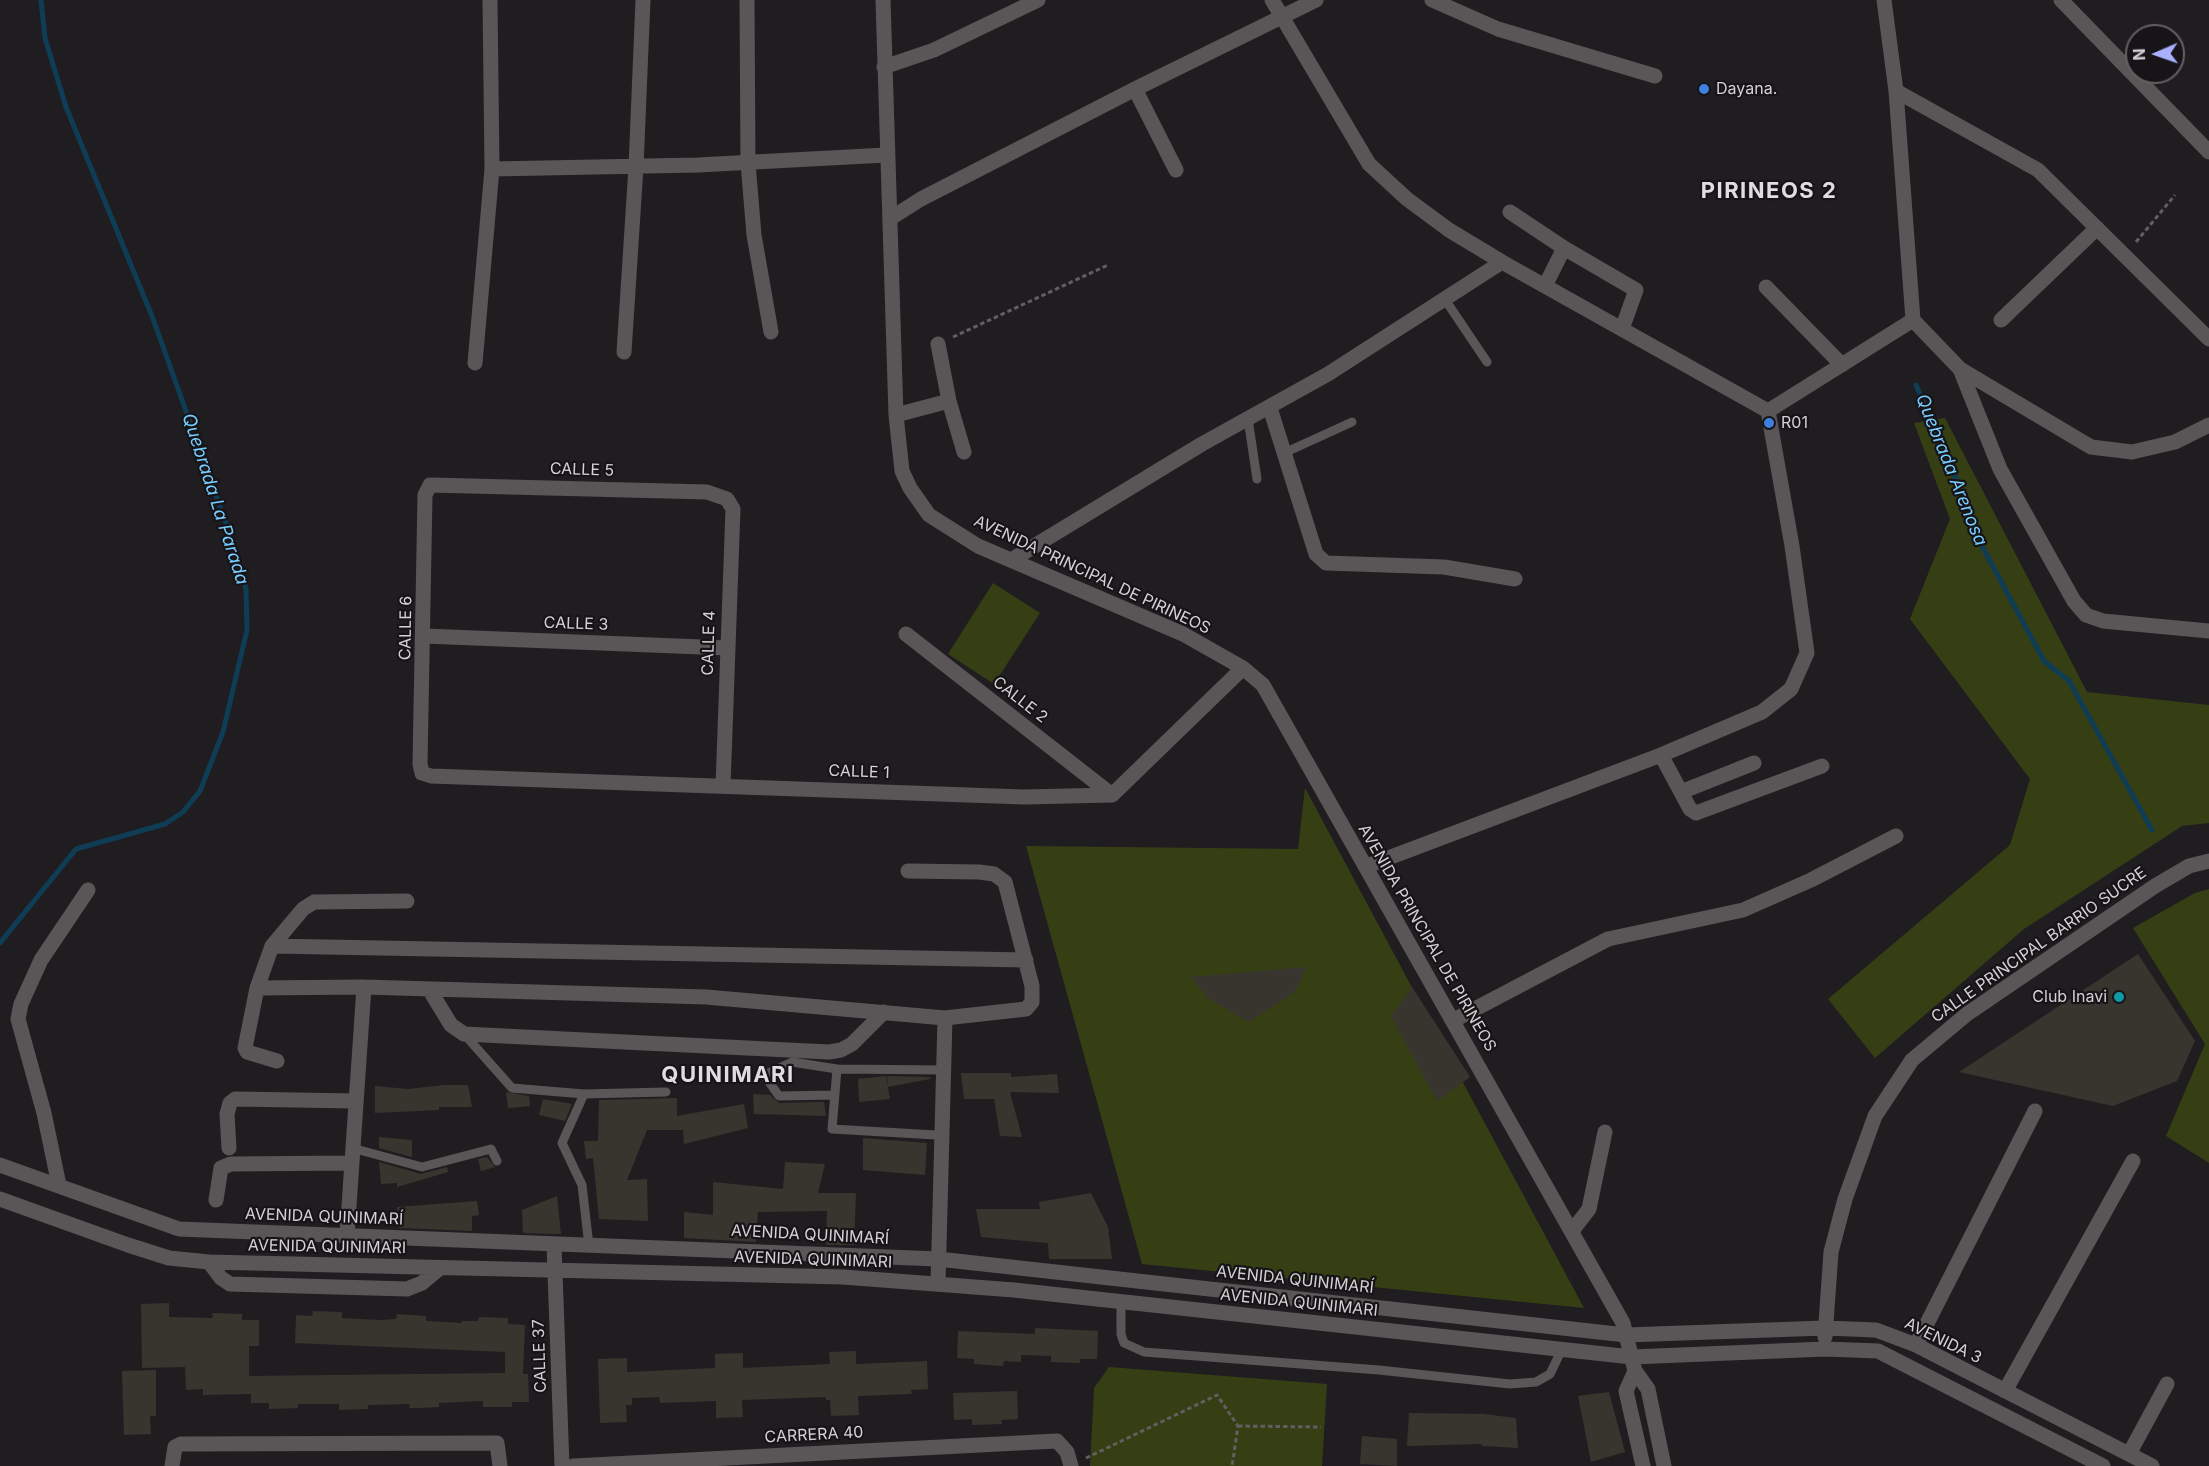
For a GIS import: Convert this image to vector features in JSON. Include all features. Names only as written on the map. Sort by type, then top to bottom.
[{"type":"street","points":[[475,363],[492,169],[490,0]]},
{"type":"street","points":[[624,352],[644,0]]},
{"type":"street","points":[[747,0],[748,163],[754,235],[771,332]]},
{"type":"street","name":"AVENIDA PRINCIPAL DE PIRINEOS","points":[[883,0],[886,155],[891,218],[896,415],[902,471],[929,515],[978,546],[1182,634],[1243,668],[1263,685],[1614,1307],[1626,1335],[1634,1364],[1648,1389],[1664,1466]]},
{"type":"street","points":[[884,68],[934,50],[1038,0]]},
{"type":"street","points":[[1272,0],[1319,75],[1369,164],[1407,199],[1449,230],[1502,262],[1768,411]]},
{"type":"street","points":[[891,218],[921,199],[1135,89],[1316,0]]},
{"type":"street","points":[[1432,0],[1498,29],[1655,76]]},
{"type":"street","points":[[1884,0],[1896,91],[1913,320],[1960,369],[2091,447],[2132,452],[2175,442],[2209,425]]},
{"type":"street","points":[[2061,0],[2209,152]]},
{"type":"street","points":[[1135,89],[1176,170]]},
{"type":"street","points":[[1896,91],[2038,170],[2209,339]]},
{"type":"street","points":[[492,169],[636,167],[886,155]]},
{"type":"street","points":[[1510,212],[1564,248],[1635,290],[1622,329]]},
{"type":"street","points":[[2001,320],[2097,228]]},
{"type":"street","points":[[1545,286],[1564,248]]},
{"type":"street","points":[[1012,559],[1248,418],[1270,408],[1502,262]]},
{"type":"street","points":[[1766,287],[1842,364]]},
{"type":"street","points":[[1768,411],[1913,320]]},
{"type":"street","points":[[938,344],[949,401],[964,452]]},
{"type":"street","points":[[1960,369],[2000,469],[2073,601],[2086,615],[2103,621],[2209,632]]},
{"type":"street","points":[[896,415],[949,401]]},
{"type":"street","points":[[1270,408],[1316,554],[1326,563],[1444,567],[1515,579]]},
{"type":"street","points":[[1366,866],[1660,755],[1762,712],[1791,689],[1807,653],[1792,546],[1768,411]]},
{"type":"street","name":"CALLE 5","points":[[430,485],[707,492],[718,494],[730,503]]},
{"type":"street","name":"CALLE 6","points":[[422,772],[420,764],[425,495],[430,485]]},
{"type":"street","name":"CALLE 4","points":[[723,786],[733,509],[730,503]]},
{"type":"street","name":"CALLE 2","points":[[906,634],[1112,795]]},
{"type":"street","name":"CALLE 3","points":[[424,636],[727,648]]},
{"type":"street","points":[[1112,795],[1243,668]]},
{"type":"street","points":[[1660,755],[1690,810],[1696,813],[1822,766]]},
{"type":"street","points":[[1681,792],[1754,763]]},
{"type":"street","name":"CALLE 1","points":[[422,772],[431,776],[1024,797],[1112,795]]},
{"type":"street","points":[[1454,1020],[1608,939],[1743,910],[1811,880],[1896,836]]},
{"type":"street","name":"CALLE PRINCIPAL BARRIO SUCRE","points":[[1825,1348],[1831,1252],[1845,1199],[1875,1116],[1912,1060],[1966,1014],[2155,886],[2189,866],[2209,861]]},
{"type":"street","points":[[257,988],[364,987],[706,997],[945,1018],[1026,1009],[1032,1002],[1032,994],[1026,960],[1005,882],[994,874],[987,873],[908,871]]},
{"type":"street","points":[[59,1185],[44,1113],[18,1019],[21,1004],[41,960],[88,890]]},
{"type":"street","points":[[277,1061],[247,1052],[245,1048],[257,988],[272,946],[303,909],[314,902],[407,901]]},
{"type":"street","points":[[272,946],[1026,960]]},
{"type":"street","points":[[347,1235],[364,987]]},
{"type":"street","points":[[429,989],[451,1024],[464,1034],[829,1052],[841,1050],[852,1044],[884,1012]]},
{"type":"street","points":[[938,1284],[945,1018]]},
{"type":"street","points":[[229,1148],[227,1114],[230,1103],[235,1099],[356,1101]]},
{"type":"street","points":[[1916,1345],[2035,1111]]},
{"type":"street","points":[[1572,1232],[1589,1209],[1605,1132]]},
{"type":"street","points":[[216,1200],[221,1168],[231,1164],[352,1155]]},
{"type":"street","points":[[2005,1392],[2133,1161]]},
{"type":"street","name":"AVENIDA QUINIMARÍ","points":[[0,1165],[179,1229],[938,1259],[1626,1335]]},
{"type":"street","name":"AVENIDA QUINIMARI","points":[[0,1199],[169,1257],[209,1262],[843,1277],[1121,1302],[1562,1349],[1634,1364]]},
{"type":"street","name":"CALLE 37","points":[[554,1245],[562,1466]]},
{"type":"street","points":[[209,1262],[221,1278],[230,1284],[406,1289],[422,1283],[440,1268]]},
{"type":"street","name":"AVENIDA 3","points":[[1626,1335],[1825,1328],[1876,1330],[1916,1345],[2152,1466]]},
{"type":"street","points":[[1634,1364],[1825,1348],[1878,1351],[2103,1466]]},
{"type":"street","name":"AVENIDA PRINCIPAL DE PIRINEOS","points":[[1634,1364],[1626,1391],[1643,1466]]},
{"type":"street","points":[[2129,1454],[2168,1384]]},
{"type":"street","name":"CARRERA 40","points":[[573,1466],[1057,1441],[1067,1452],[1071,1466]]},
{"type":"street","points":[[172,1466],[175,1447],[181,1444],[497,1443],[500,1466]]},
{"type":"lane","points":[[1444,298],[1487,362]]},
{"type":"lane","points":[[1248,418],[1257,479]]},
{"type":"lane","points":[[1284,453],[1352,422]]},
{"type":"lane","points":[[464,1034],[512,1088],[584,1094],[666,1092]]},
{"type":"lane","points":[[835,1095],[779,1095],[764,1075],[792,1062],[837,1069],[944,1070]]},
{"type":"lane","points":[[837,1069],[832,1129],[936,1135]]},
{"type":"lane","points":[[584,1094],[562,1143],[582,1185],[589,1246]]},
{"type":"lane","points":[[352,1155],[422,1167],[491,1149],[497,1161]]},
{"type":"lane","points":[[1121,1302],[1121,1334],[1124,1342],[1144,1352],[1379,1370],[1510,1384],[1536,1382],[1550,1374],[1562,1349]]},
{"type":"path","points":[[2125,255],[2175,195]]},
{"type":"path","points":[[938,344],[1108,265]]},
{"type":"path","points":[[1085,1459],[1217,1395],[1238,1425],[1232,1466]]},
{"type":"path","points":[[1238,1425],[1321,1426]]},
{"type":"green space","points":[[1945,418],[2087,692],[2209,705],[2209,823],[2182,826],[2024,929],[1875,1058],[1828,999],[2010,845],[2030,779],[1910,619],[1950,519],[1914,423]]},
{"type":"green space","points":[[993,583],[1040,613],[994,684],[948,654]]},
{"type":"green space","points":[[1305,788],[1584,1308],[1142,1264],[1026,846],[1298,849]]},
{"type":"green space","points":[[2209,889],[2209,1163],[2166,1136],[2205,1044],[2133,928],[2195,893]]},
{"type":"green space","points":[[1109,1367],[1327,1384],[1322,1466],[1090,1466],[1094,1388]]},
{"type":"building","name":"Club Inavi","points":[[2138,954],[2195,1041],[2177,1081],[2113,1106],[1959,1072]]},
{"type":"building","points":[[1307,967],[1295,992],[1249,1022],[1209,999],[1191,977]]},
{"type":"building","points":[[1412,987],[1470,1077],[1437,1101],[1391,1016]]},
{"type":"building","points":[[961,1073],[1011,1073],[1011,1077],[1057,1074],[1059,1093],[1010,1092],[1022,1137],[1000,1136],[994,1099],[964,1099]]},
{"type":"building","points":[[886,1076],[890,1099],[859,1102],[858,1079]]},
{"type":"building","points":[[887,1076],[930,1077],[930,1079],[888,1087]]},
{"type":"building","points":[[468,1085],[472,1107],[439,1107],[439,1110],[375,1113],[375,1086],[408,1089]]},
{"type":"building","points":[[506,1092],[529,1096],[530,1106],[508,1108]]},
{"type":"building","points":[[753,1094],[770,1095],[779,1103],[824,1102],[826,1116],[754,1114]]},
{"type":"building","points":[[677,1098],[677,1116],[744,1104],[748,1128],[684,1144],[683,1130],[647,1130],[627,1180],[647,1179],[648,1221],[599,1219],[593,1158],[586,1159],[584,1141],[598,1141],[599,1100]]},
{"type":"building","points":[[543,1099],[572,1104],[565,1121],[539,1115]]},
{"type":"building","points":[[379,1137],[412,1140],[412,1157],[379,1148]]},
{"type":"building","points":[[863,1138],[927,1143],[925,1175],[863,1170]]},
{"type":"building","points":[[487,1157],[495,1167],[481,1171],[478,1159]]},
{"type":"building","points":[[379,1162],[421,1174],[447,1167],[448,1172],[397,1187],[397,1183],[381,1184]]},
{"type":"building","points":[[785,1162],[825,1164],[818,1193],[856,1193],[854,1245],[826,1245],[827,1211],[758,1212],[756,1242],[684,1238],[684,1212],[713,1215],[713,1182],[783,1189]]},
{"type":"building","points":[[1091,1193],[1108,1227],[1112,1259],[1049,1259],[1048,1243],[981,1237],[976,1209],[1040,1209],[1039,1202]]},
{"type":"building","points":[[557,1196],[561,1234],[523,1233],[522,1210]]},
{"type":"building","points":[[477,1201],[479,1215],[472,1216],[472,1231],[399,1228],[397,1207]]},
{"type":"building","points":[[169,1303],[169,1317],[213,1318],[212,1313],[242,1314],[242,1320],[259,1320],[259,1346],[249,1346],[249,1376],[505,1373],[505,1352],[295,1343],[296,1315],[312,1316],[313,1311],[342,1312],[342,1318],[380,1320],[396,1319],[397,1314],[426,1316],[426,1321],[462,1323],[462,1321],[478,1321],[479,1317],[508,1318],[508,1324],[525,1325],[523,1374],[528,1374],[529,1402],[512,1402],[512,1407],[483,1407],[483,1401],[439,1403],[439,1407],[419,1408],[409,1408],[410,1404],[368,1405],[368,1409],[339,1410],[339,1404],[298,1404],[298,1408],[269,1409],[269,1403],[251,1403],[251,1394],[203,1395],[203,1389],[186,1390],[185,1367],[142,1368],[141,1304]]},
{"type":"building","points":[[1035,1328],[1098,1331],[1097,1359],[1080,1359],[1080,1363],[1051,1362],[1051,1356],[1021,1355],[1021,1362],[1004,1361],[1003,1366],[974,1364],[974,1359],[957,1358],[958,1331],[1035,1334]]},
{"type":"building","points":[[856,1351],[856,1364],[927,1361],[928,1389],[911,1390],[912,1394],[858,1396],[859,1415],[831,1416],[830,1400],[826,1400],[826,1397],[742,1400],[743,1417],[716,1418],[716,1401],[660,1403],[659,1397],[632,1398],[632,1405],[626,1405],[627,1422],[600,1423],[598,1359],[627,1358],[627,1372],[715,1368],[715,1354],[743,1353],[743,1368],[830,1364],[829,1352]]},
{"type":"building","points":[[156,1370],[156,1416],[150,1416],[151,1434],[124,1435],[122,1371]]},
{"type":"building","points":[[1017,1391],[1018,1419],[1001,1420],[1002,1424],[972,1425],[972,1419],[954,1420],[953,1393]]},
{"type":"building","points":[[1609,1392],[1625,1452],[1591,1462],[1578,1396]]},
{"type":"building","points":[[1409,1413],[1483,1414],[1516,1418],[1518,1448],[1482,1446],[1482,1444],[1407,1446]]},
{"type":"building","points":[[1362,1436],[1397,1439],[1397,1466],[1360,1464]]},
{"type":"waterway","name":"Quebrada La Parada","points":[[0,943],[76,849],[165,824],[183,812],[200,791],[223,732],[247,630],[246,589],[231,537],[152,316],[66,107],[45,38],[41,0]]},
{"type":"waterway","name":"Quebrada Arenosa","points":[[1916,385],[1965,500],[1970,524],[2044,661],[2069,681],[2152,830]]},
{"type":"place","name":"Dayana.","points":[[1704,89]]},
{"type":"place","name":"R01","points":[[1769,423]]},
{"type":"place","name":"Club Inavi","points":[[2119,997]]},
{"type":"district","name":"PIRINEOS 2","points":[[1769,191]]},
{"type":"district","name":"QUINIMARI","points":[[728,1075]]}]
